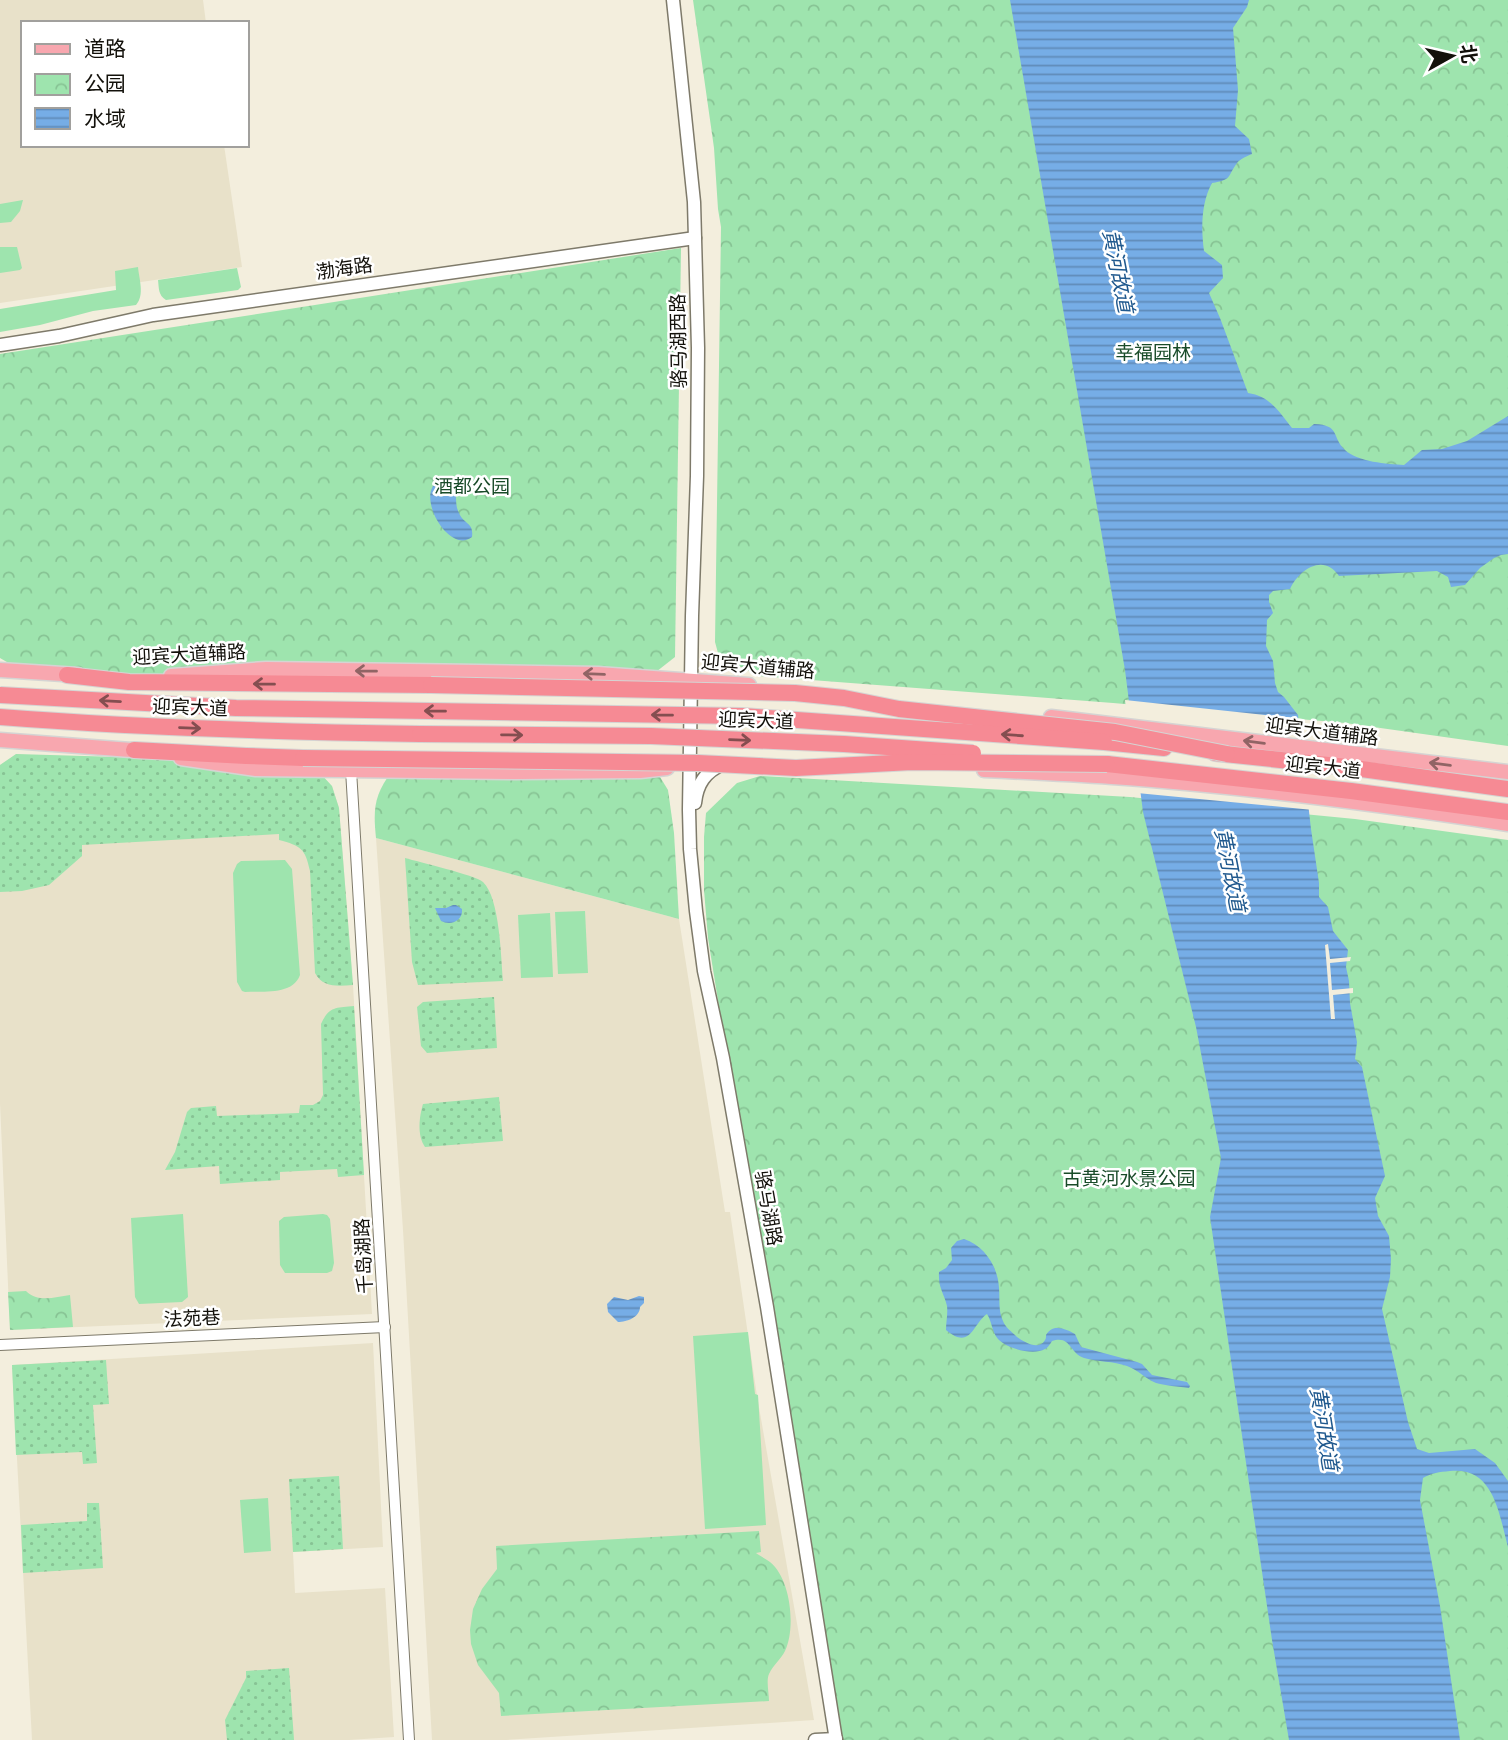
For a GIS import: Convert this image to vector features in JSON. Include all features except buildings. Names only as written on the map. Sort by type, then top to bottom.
[{"type":"highway","points":[[67,675],[130,681],[795,693],[844,698],[899,709],[1115,732],[1227,754]]},
{"type":"highway","name":"迎宾大道","points":[[0,695],[236,708],[742,716],[1064,739],[1227,754],[1508,789]]},
{"type":"highway","name":"迎宾大道","points":[[0,717],[82,724],[302,732],[651,736],[844,744],[1017,756],[1106,771],[1351,792],[1508,812]]},
{"type":"highway","points":[[134,750],[246,757],[684,763],[796,768],[912,762],[1106,771]]},
{"type":"main road","points":[[0,663],[67,675]]},
{"type":"main road","name":"迎宾大道辅路","points":[[0,670],[158,677],[266,669],[598,674],[844,693],[929,706],[1100,723],[1508,772]]},
{"type":"main road","points":[[0,743],[71,751],[102,747],[134,750],[256,769],[640,771],[745,760],[1106,771],[1508,824]]},
{"type":"street","name":"骆马湖西路","points":[[673,0],[694,202],[698,425],[692,681]]},
{"type":"street","name":"渤海路","points":[[0,345],[59,336],[153,315],[695,238]]},
{"type":"street","name":"骆马湖路","points":[[692,681],[690,849],[704,971],[723,1058],[767,1307],[836,1739]]},
{"type":"street","points":[[704,971],[693,854],[695,799],[701,780],[712,769],[731,761]]},
{"type":"street","name":"千岛湖路","points":[[351,770],[409,1740]]},
{"type":"street","name":"法苑巷","points":[[0,1345],[385,1327]]},
{"type":"street","points":[[815,1740],[836,1739]]},
{"type":"shaded area","points":[[0,0],[203,0],[206,21],[21,21],[21,147],[224,147],[242,267],[0,303]]},
{"type":"shaded area","points":[[17,754],[332,786],[339,808],[353,985],[372,1314],[10,1330],[0,1103],[0,765]]},
{"type":"shaded area","points":[[376,838],[679,919],[725,1212],[730,1212],[757,1396],[814,1720],[506,1740],[432,1740],[403,1230]]},
{"type":"shaded area","points":[[373,1343],[383,1547],[293,1552],[295,1593],[385,1588],[394,1737],[349,1740],[32,1740],[12,1365]]},
{"type":"green space","name":"幸福园林","points":[[693,0],[1508,0],[1508,746],[1345,723],[758,676],[722,657],[715,642],[721,227],[714,148]]},
{"type":"green space","points":[[23,200],[20,211],[11,222],[0,223],[0,204]]},
{"type":"green space","points":[[0,247],[17,247],[22,268],[20,270],[0,273]]},
{"type":"green space","name":"酒都公园","points":[[681,248],[675,657],[633,690],[223,687],[12,665],[0,658],[0,354]]},
{"type":"green space","points":[[138,267],[141,292],[136,305],[93,311],[0,332],[0,309],[116,290],[115,271]]},
{"type":"green space","points":[[237,268],[241,287],[238,290],[166,300],[159,291],[158,280]]},
{"type":"green space","points":[[16,754],[292,762],[320,773],[332,786],[339,808],[353,985],[327,984],[315,973],[308,863],[301,849],[279,840],[279,834],[82,845],[82,856],[49,885],[22,891],[0,892],[0,765]]},
{"type":"green space","points":[[392,771],[657,772],[668,790],[674,833],[679,919],[376,838],[376,803],[381,788]]},
{"type":"green space","name":"古黄河水景公园","points":[[760,776],[1130,797],[1355,819],[1508,840],[1508,1740],[843,1740],[767,1307],[708,938],[704,890],[706,813],[737,783]]},
{"type":"green space","points":[[405,858],[458,872],[483,882],[489,890],[496,914],[503,981],[418,985],[412,962]]},
{"type":"green space","points":[[285,860],[292,869],[300,975],[285,989],[245,992],[237,982],[233,873],[241,861]]},
{"type":"green space","points":[[585,911],[588,973],[558,974],[555,912]]},
{"type":"green space","points":[[550,913],[553,977],[521,978],[518,915]]},
{"type":"green space","points":[[494,997],[497,1048],[427,1053],[421,1046],[417,1007],[423,1002]]},
{"type":"green space","points":[[354,1006],[364,1175],[338,1177],[337,1169],[280,1172],[280,1180],[220,1184],[219,1166],[165,1170],[175,1152],[187,1112],[191,1108],[216,1106],[217,1116],[299,1113],[300,1105],[313,1105],[320,1101],[323,1095],[321,1024],[330,1011]]},
{"type":"green space","points":[[499,1097],[503,1141],[425,1147],[420,1126],[423,1104]]},
{"type":"green space","points":[[183,1214],[188,1297],[182,1302],[139,1304],[135,1297],[131,1218]]},
{"type":"green space","points":[[323,1214],[330,1219],[334,1263],[332,1271],[285,1273],[280,1265],[279,1221],[284,1217]]},
{"type":"green space","points":[[26,1291],[41,1298],[70,1295],[73,1327],[10,1330],[8,1292]]},
{"type":"green space","points":[[748,1332],[755,1394],[758,1395],[766,1525],[705,1529],[693,1336]]},
{"type":"green space","points":[[106,1360],[109,1404],[93,1405],[97,1463],[83,1464],[82,1452],[16,1455],[12,1365]]},
{"type":"green space","points":[[339,1476],[343,1549],[293,1552],[289,1479]]},
{"type":"green space","points":[[268,1498],[271,1551],[244,1553],[240,1500]]},
{"type":"green space","points":[[87,1503],[99,1503],[103,1568],[23,1573],[21,1525],[87,1521]]},
{"type":"green space","points":[[759,1531],[761,1552],[756,1553],[770,1562],[783,1580],[791,1617],[785,1651],[768,1677],[769,1701],[501,1716],[499,1693],[478,1665],[471,1644],[470,1630],[473,1609],[482,1589],[497,1569],[496,1546]]},
{"type":"green space","points":[[289,1668],[294,1740],[227,1740],[225,1720],[246,1678],[246,1671]]},
{"type":"water","name":"黄河故道","points":[[1010,0],[1249,0],[1233,28],[1238,90],[1235,126],[1249,139],[1252,154],[1238,162],[1226,179],[1212,183],[1206,199],[1202,225],[1204,251],[1222,265],[1223,278],[1209,293],[1248,393],[1268,401],[1292,428],[1323,425],[1332,429],[1341,445],[1351,454],[1365,460],[1389,464],[1404,465],[1422,450],[1442,449],[1467,441],[1508,416],[1508,554],[1494,558],[1480,568],[1465,585],[1451,587],[1448,577],[1437,571],[1339,576],[1326,566],[1312,566],[1299,575],[1290,589],[1273,591],[1269,595],[1273,613],[1267,620],[1266,646],[1273,661],[1278,692],[1298,715],[1319,897],[1328,907],[1333,931],[1348,950],[1346,967],[1357,1042],[1355,1059],[1362,1067],[1385,1176],[1375,1198],[1378,1216],[1389,1236],[1391,1259],[1390,1277],[1382,1309],[1408,1422],[1417,1449],[1429,1453],[1475,1449],[1495,1463],[1508,1481],[1508,1547],[1492,1495],[1476,1476],[1465,1471],[1450,1471],[1423,1478],[1420,1500],[1440,1606],[1460,1740],[1289,1740],[1210,1217],[1221,1158],[1196,1027],[1143,812],[1125,670]]},
{"type":"water","points":[[441,480],[448,482],[455,489],[457,508],[472,529],[472,537],[463,540],[453,538],[437,519],[430,496],[433,486]]},
{"type":"water","points":[[453,905],[462,909],[461,917],[452,923],[441,921],[435,908]]},
{"type":"water","points":[[964,1239],[984,1252],[993,1265],[998,1280],[1001,1317],[1020,1339],[1039,1345],[1052,1329],[1064,1329],[1075,1334],[1081,1347],[1137,1362],[1152,1375],[1187,1382],[1189,1388],[1156,1383],[1127,1366],[1084,1358],[1063,1340],[1052,1341],[1047,1348],[1034,1352],[1013,1348],[998,1339],[987,1314],[966,1337],[954,1336],[946,1330],[947,1306],[940,1286],[939,1272],[952,1260],[951,1248],[957,1241]]},
{"type":"water","points":[[614,1297],[628,1300],[644,1297],[644,1303],[638,1314],[632,1318],[618,1322],[608,1312],[607,1304]]},
{"type":"pier","points":[[1125,700],[1302,719],[1313,810],[1137,793]]},
{"type":"pier","points":[[1328,944],[1330,959],[1351,957],[1350,961],[1330,963],[1332,990],[1353,988],[1353,993],[1333,995],[1335,1019],[1331,1019],[1325,945]]}]
